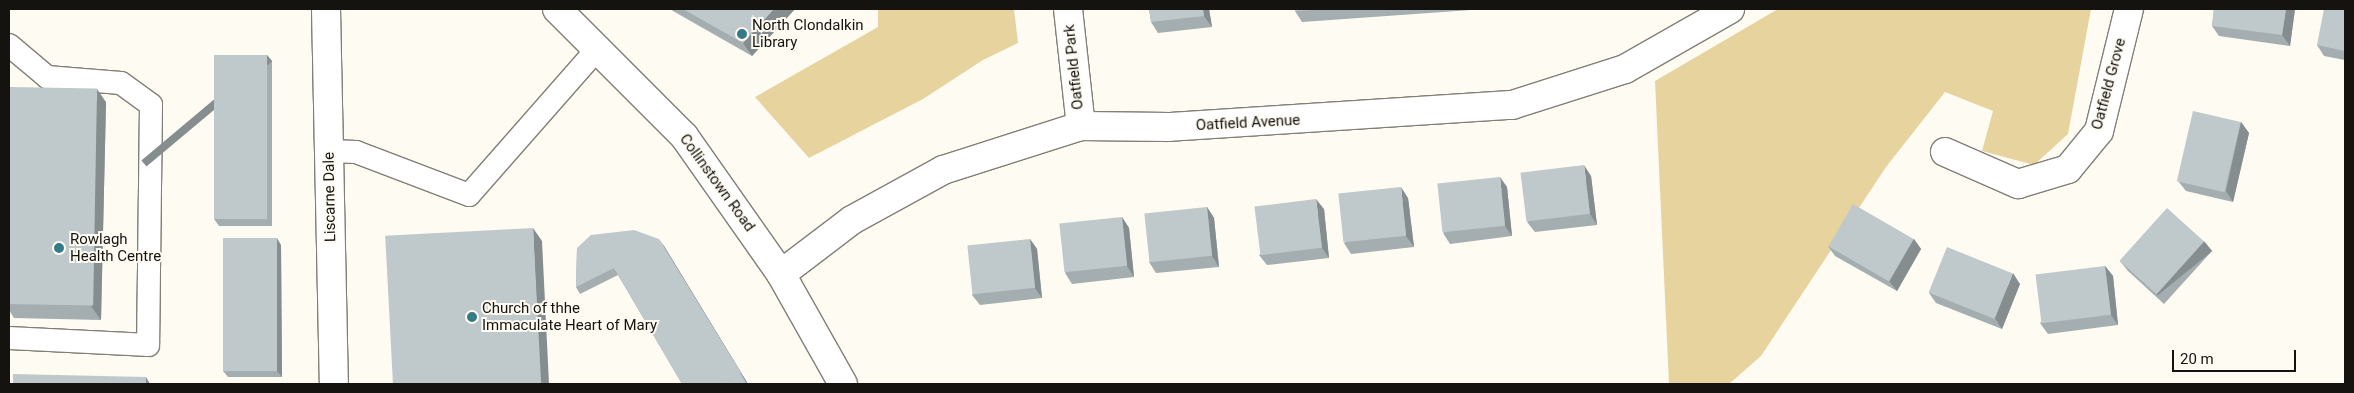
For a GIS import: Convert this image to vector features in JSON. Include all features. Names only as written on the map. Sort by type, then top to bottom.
[{"type":"street","name":"Liscarne Dale","points":[[326,9],[334,384]]},
{"type":"street","name":"Collinstown Road","points":[[557,9],[599,47],[684,136],[782,274],[842,384]]},
{"type":"street","name":"Oatfield Park","points":[[1068,9],[1081,126]]},
{"type":"street","name":"Oatfield Avenue","points":[[782,274],[852,220],[943,170],[1081,126],[1169,127],[1512,105],[1626,69],[1730,9]]},
{"type":"street","name":"Oatfield Grove","points":[[1945,152],[2018,184],[2068,169],[2099,131],[2129,9]]},
{"type":"lane","points":[[9,45],[47,77],[121,83],[151,105],[148,345],[9,338]]},
{"type":"lane","points":[[329,151],[356,152],[469,195],[599,47]]},
{"type":"shaded area","points":[[878,9],[1014,9],[1018,43],[983,60],[923,99],[809,158],[755,97],[878,27]]},
{"type":"shaded area","points":[[1778,9],[2091,9],[2068,134],[2034,165],[1982,151],[1993,111],[1945,92],[1886,167],[1761,356],[1729,384],[1669,384],[1655,81]]},
{"type":"building","points":[[683,9],[774,9],[743,43]]},
{"type":"building","points":[[1149,9],[1203,9],[1204,16],[1151,22]]},
{"type":"building","points":[[1295,9],[1329,9],[1295,11]]},
{"type":"building","points":[[2214,9],[2286,9],[2282,35],[2212,26]]},
{"type":"building","points":[[2324,9],[2345,9],[2345,51],[2317,45]]},
{"type":"building","points":[[214,55],[267,55],[267,219],[214,219]]},
{"type":"building","name":"Rowlagh Health Centre","points":[[9,87],[97,89],[93,306],[9,304]]},
{"type":"building","points":[[2193,111],[2241,122],[2225,192],[2177,181]]},
{"type":"building","points":[[1584,165],[1590,214],[1526,221],[1520,173]]},
{"type":"building","points":[[1500,177],[1505,226],[1442,232],[1437,184]]},
{"type":"building","points":[[1401,187],[1406,236],[1343,242],[1338,194]]},
{"type":"building","points":[[1316,199],[1322,248],[1260,255],[1254,207]]},
{"type":"building","points":[[1853,204],[1914,239],[1889,281],[1828,246]]},
{"type":"building","points":[[1207,207],[1212,256],[1149,262],[1144,214]]},
{"type":"building","points":[[2167,208],[2204,241],[2157,294],[2119,261]]},
{"type":"building","points":[[1122,217],[1127,266],[1064,272],[1059,224]]},
{"type":"building","name":"Church of thhe Immaculate Heart of Mary","points":[[533,228],[541,384],[393,384],[385,236]]},
{"type":"building","points":[[634,230],[659,239],[743,376],[740,373],[721,384],[682,384],[614,268],[576,287],[577,248],[591,235]]},
{"type":"building","points":[[223,238],[277,238],[277,371],[223,371]]},
{"type":"building","points":[[1030,239],[1035,288],[972,294],[967,246]]},
{"type":"building","points":[[1947,247],[2013,274],[1994,319],[1929,292]]},
{"type":"building","points":[[2105,266],[2111,315],[2041,323],[2036,275]]},
{"type":"building","points":[[740,373],[747,384],[721,384]]},
{"type":"building","points":[[13,374],[146,377],[146,384],[13,384]]},
{"type":"place","name":"North Clondalkin Library","points":[[742,34]]},
{"type":"place","name":"Rowlagh Health Centre","points":[[59,248]]},
{"type":"place","name":"Church of thhe Immaculate Heart of Mary","points":[[472,317]]}]
